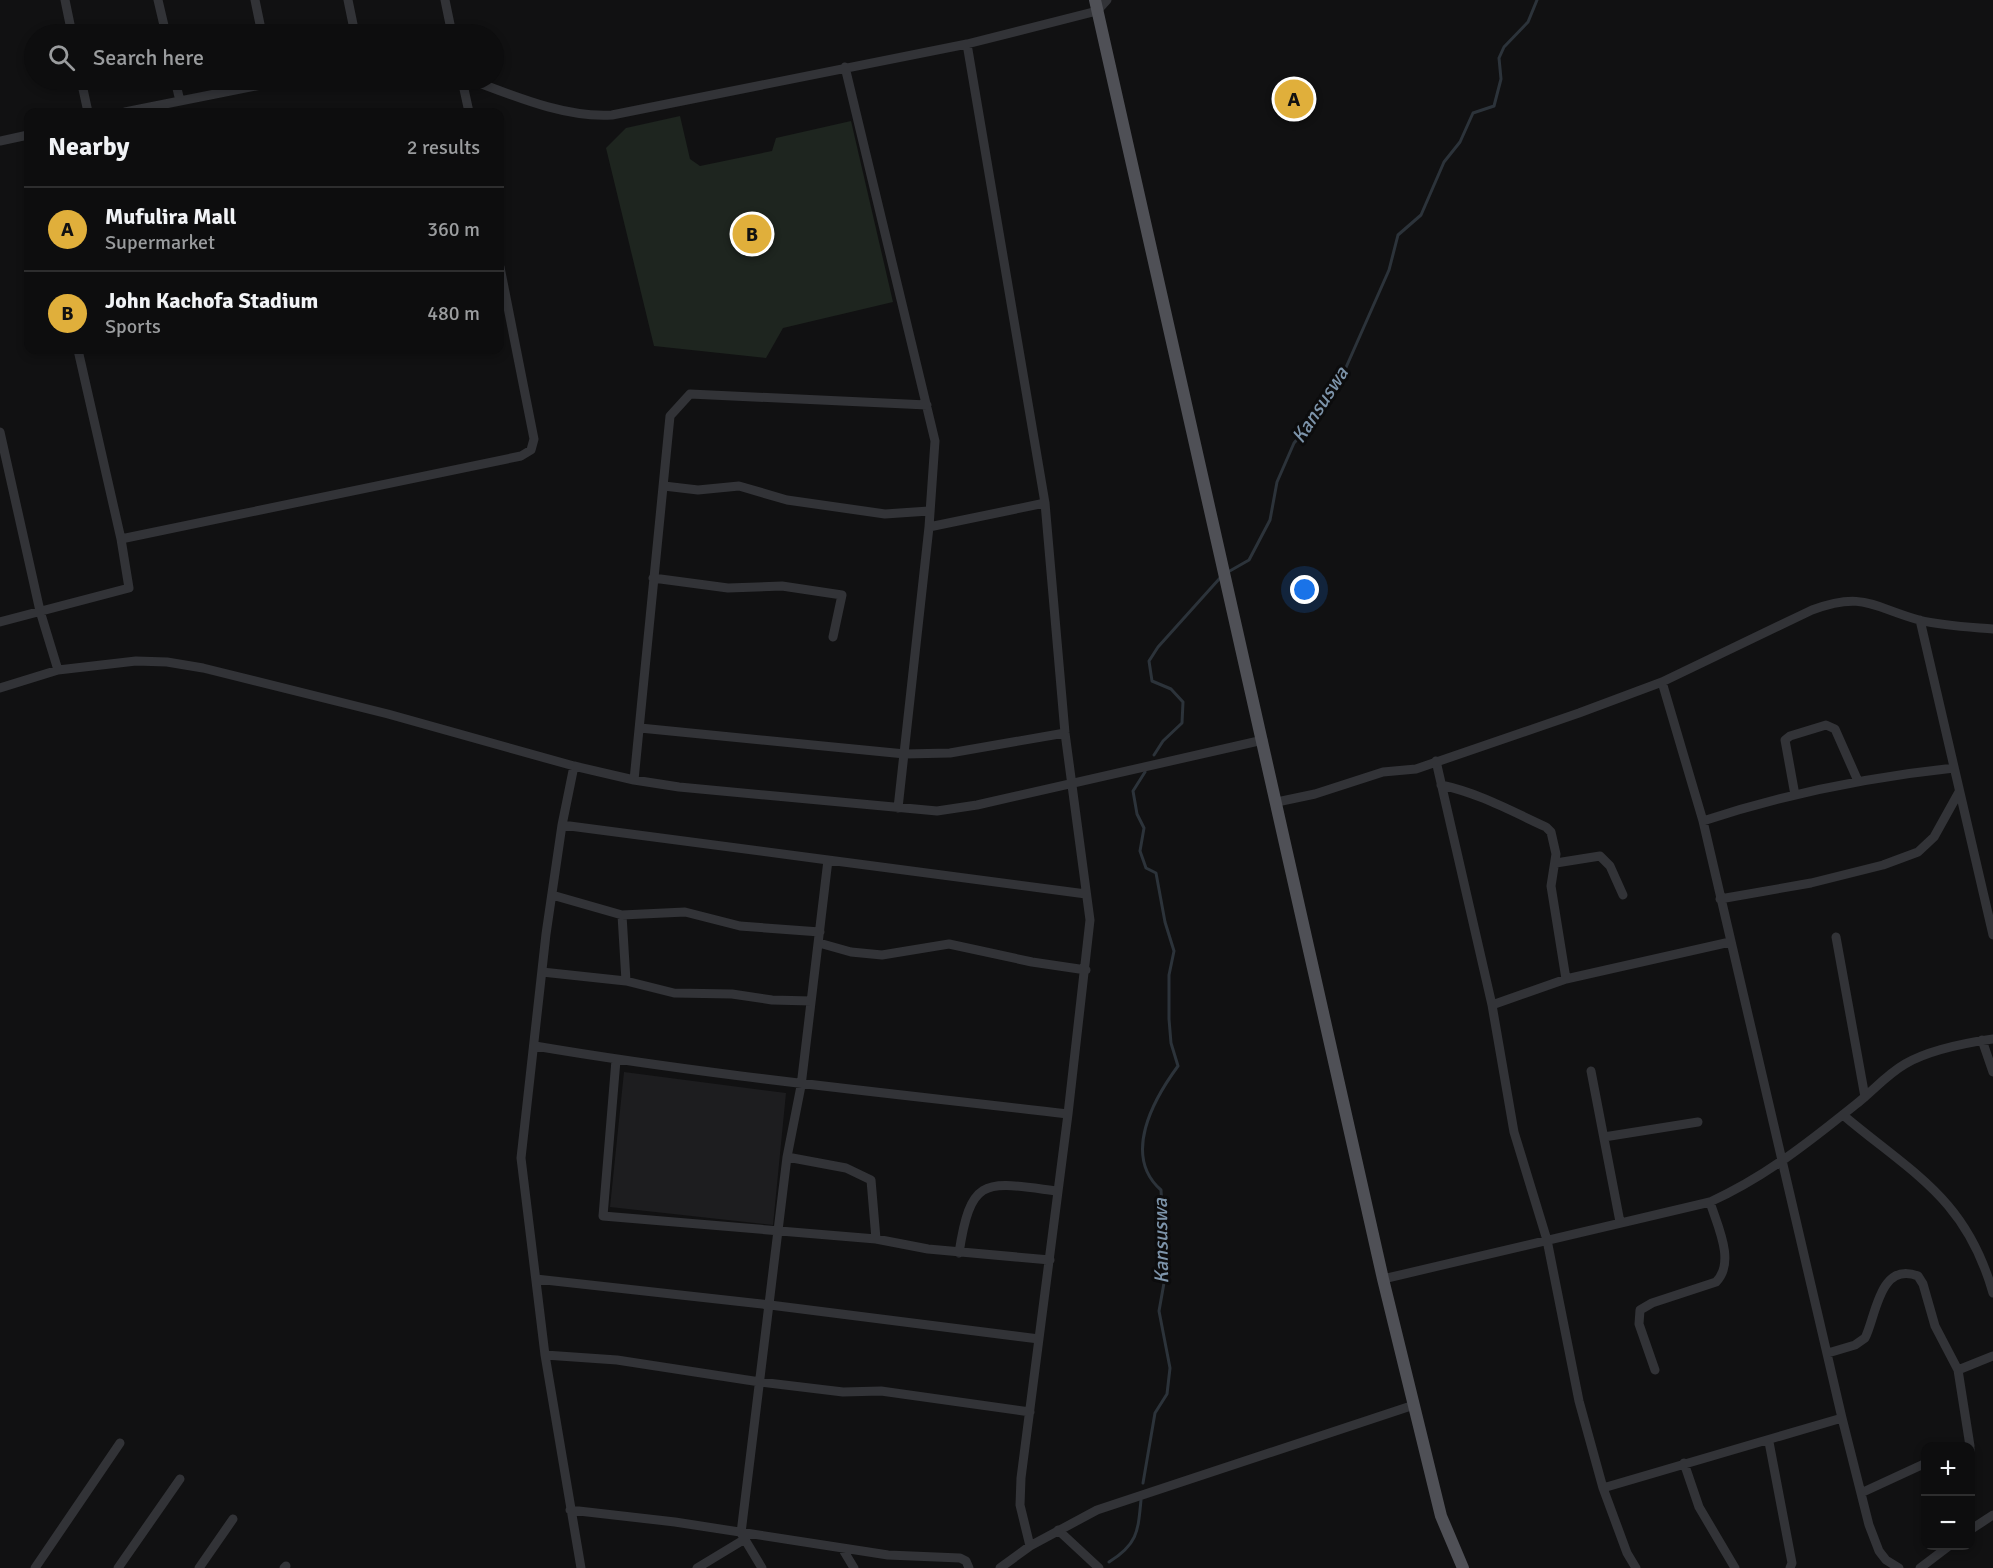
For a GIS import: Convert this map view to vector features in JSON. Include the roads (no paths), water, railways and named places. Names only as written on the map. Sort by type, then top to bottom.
[{"type":"main road","points":[[1096,5],[1383,1279],[1441,1516],[1463,1568]]},
{"type":"street","points":[[65,0],[70,24]]},
{"type":"street","points":[[158,0],[164,24]]},
{"type":"street","points":[[255,0],[260,24]]},
{"type":"street","points":[[348,0],[353,24]]},
{"type":"street","points":[[445,0],[450,24]]},
{"type":"street","points":[[499,90],[599,116],[698,100],[845,67],[967,44],[1107,0]]},
{"type":"street","points":[[967,44],[1045,503],[1065,733],[1090,930],[1020,1492],[1030,1546]]},
{"type":"street","points":[[845,67],[935,441],[929,527],[905,754],[897,808]]},
{"type":"street","points":[[83,90],[87,108]]},
{"type":"street","points":[[177,90],[180,101]]},
{"type":"street","points":[[145,108],[230,90]]},
{"type":"street","points":[[464,90],[468,108]]},
{"type":"street","points":[[0,141],[24,136]]},
{"type":"street","points":[[121,539],[521,456],[531,450],[534,439],[504,287]]},
{"type":"street","points":[[0,622],[126,591],[129,585],[121,539],[79,354]]},
{"type":"street","points":[[634,780],[670,416],[690,394],[927,405]]},
{"type":"street","points":[[0,432],[40,612],[58,670]]},
{"type":"street","points":[[664,486],[698,490],[739,486],[787,500],[885,514],[929,511]]},
{"type":"street","points":[[929,527],[1045,503]]},
{"type":"street","points":[[654,578],[728,588],[782,586],[842,595],[833,637]]},
{"type":"street","points":[[1277,802],[1315,794],[1383,772],[1416,769],[1436,760],[1662,682],[1812,610],[1838,602],[1867,601],[1920,620],[1993,629]]},
{"type":"street","points":[[1920,620],[1959,792],[1979,866],[1993,935]]},
{"type":"street","points":[[0,688],[58,670],[136,661],[167,662],[203,668],[388,714],[574,766],[634,780],[679,787],[897,808],[956,809],[1263,740]]},
{"type":"street","points":[[1662,682],[1703,821],[1861,1493],[1879,1551],[1886,1560],[1899,1568]]},
{"type":"street","points":[[1795,795],[1785,740],[1790,736],[1826,725],[1835,729],[1858,781]]},
{"type":"street","points":[[640,728],[905,754],[950,753],[1065,733]]},
{"type":"street","points":[[1436,760],[1492,1005],[1514,1132],[1547,1240],[1579,1401],[1603,1488],[1627,1553],[1636,1568]]},
{"type":"street","points":[[574,766],[562,825],[552,895],[521,1158],[545,1355],[580,1568]]},
{"type":"street","points":[[1703,821],[1795,795],[1858,781],[1954,768]]},
{"type":"street","points":[[1441,785],[1465,790],[1546,827],[1551,832],[1556,863],[1551,896],[1566,979]]},
{"type":"street","points":[[1720,899],[1811,883],[1883,865],[1918,852],[1934,837],[1959,792]]},
{"type":"street","points":[[562,825],[1086,894]]},
{"type":"street","points":[[1556,863],[1599,856],[1610,866],[1623,895]]},
{"type":"street","points":[[762,1568],[743,1536],[787,1157],[801,1086],[828,860]]},
{"type":"street","points":[[552,895],[622,915],[685,912],[740,926],[820,932]]},
{"type":"street","points":[[622,915],[626,981]]},
{"type":"street","points":[[1836,937],[1865,1097]]},
{"type":"street","points":[[1492,1005],[1566,979],[1730,942]]},
{"type":"street","points":[[819,944],[851,952],[882,955],[950,944],[1032,962],[1086,970]]},
{"type":"street","points":[[542,972],[626,981],[681,994],[732,994],[812,1001]]},
{"type":"street","points":[[1383,1279],[1710,1202],[1755,1180],[1784,1161],[1865,1097],[1887,1076],[1905,1064],[1982,1040],[1993,1039]]},
{"type":"street","points":[[1982,1040],[1993,1072]]},
{"type":"street","points":[[536,1046],[616,1060],[801,1086],[1068,1114]]},
{"type":"street","points":[[616,1060],[603,1216],[876,1239],[959,1253],[1050,1260]]},
{"type":"street","points":[[1591,1071],[1620,1222]]},
{"type":"street","points":[[1843,1115],[1905,1163],[1950,1205],[1969,1230],[1982,1256],[1993,1293]]},
{"type":"street","points":[[1604,1137],[1698,1122]]},
{"type":"street","points":[[787,1157],[846,1168],[871,1180],[876,1239]]},
{"type":"street","points":[[959,1253],[964,1220],[971,1201],[980,1191],[1001,1185],[1057,1191]]},
{"type":"street","points":[[1654,1370],[1639,1324],[1640,1310],[1652,1303],[1716,1282],[1723,1275],[1724,1253],[1710,1202]]},
{"type":"street","points":[[1828,1353],[1855,1345],[1865,1338],[1883,1287],[1903,1274],[1918,1276],[1923,1284],[1935,1326],[1958,1370],[1969,1442]]},
{"type":"street","points":[[536,1279],[770,1305],[1039,1339]]},
{"type":"street","points":[[545,1355],[628,1361],[760,1382],[843,1392],[881,1391],[1030,1412]]},
{"type":"street","points":[[1958,1370],[1993,1356]]},
{"type":"street","points":[[1000,1568],[1030,1546],[1058,1530],[1122,1500],[1414,1405]]},
{"type":"street","points":[[1603,1488],[1683,1463],[1769,1442],[1842,1418]]},
{"type":"street","points":[[1769,1442],[1792,1563],[1790,1568]]},
{"type":"street","points":[[35,1568],[120,1443]]},
{"type":"street","points":[[1683,1463],[1699,1507],[1735,1568]]},
{"type":"street","points":[[1861,1493],[1921,1465]]},
{"type":"street","points":[[118,1568],[180,1479]]},
{"type":"street","points":[[570,1510],[657,1520],[743,1536],[908,1557],[960,1558],[966,1561],[969,1568]]},
{"type":"street","points":[[199,1568],[233,1519]]},
{"type":"street","points":[[1975,1528],[1991,1520]]},
{"type":"street","points":[[1058,1530],[1099,1568]]},
{"type":"street","points":[[696,1568],[743,1536]]},
{"type":"street","points":[[842,1548],[854,1568]]},
{"type":"street","points":[[1920,1568],[1943,1550]]},
{"type":"waterway","name":"Kansuswa","points":[[1228,572],[1249,560],[1270,520],[1277,482],[1294,443],[1319,414],[1340,381],[1389,270],[1398,235],[1421,215],[1444,162],[1460,142],[1473,113],[1494,106],[1501,79],[1499,58],[1504,47],[1528,22],[1537,0]]},
{"type":"waterway","name":"Kansuswa","points":[[1154,755],[1163,741],[1182,723],[1183,702],[1171,689],[1152,681],[1149,661],[1158,647],[1220,578]]},
{"type":"waterway","name":"Kansuswa","points":[[1143,1483],[1155,1413],[1167,1394],[1170,1368],[1159,1311],[1164,1283],[1160,1260],[1163,1224],[1161,1190],[1150,1176],[1144,1161],[1143,1145],[1151,1111],[1178,1066],[1171,1043],[1169,1019],[1169,975],[1174,951],[1165,922],[1156,873],[1146,868],[1140,851],[1144,828],[1137,814],[1133,791],[1145,772]]},
{"type":"waterway","name":"Kansuswa","points":[[1109,1562],[1126,1549],[1135,1536],[1141,1500]]},
{"type":"place","name":"Mufulira Mall","points":[[1294,99]]},
{"type":"place","name":"John Kachofa Stadium","points":[[752,234]]}]
